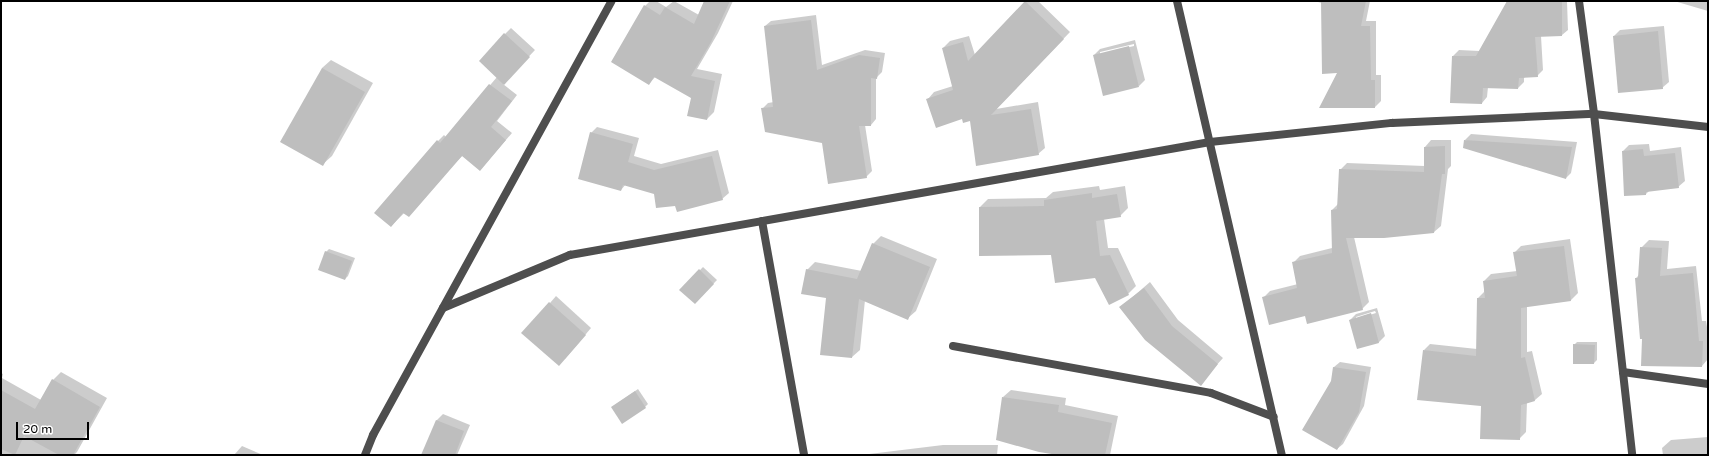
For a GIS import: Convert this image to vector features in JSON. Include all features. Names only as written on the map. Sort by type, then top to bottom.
[{"type":"street","points":[[365,455],[373,435],[612,1]]},
{"type":"street","points":[[1177,1],[1282,455]]},
{"type":"street","points":[[1579,1],[1594,114],[1632,455]]},
{"type":"street","points":[[444,308],[570,255],[1210,142],[1392,123],[1594,114],[1708,127]]},
{"type":"street","points":[[762,221],[804,455]]},
{"type":"street","points":[[953,346],[1211,393],[1274,417]]},
{"type":"street","points":[[1623,372],[1708,384]]},
{"type":"building","points":[[704,1],[730,1],[711,42],[691,76],[715,81],[707,120],[687,116],[691,98],[654,77],[649,85],[611,62],[644,5],[660,15],[665,7],[694,24]]},
{"type":"building","points":[[1025,1],[1064,39],[991,115],[1031,109],[1039,155],[976,166],[970,121],[963,123],[962,119],[936,128],[926,99],[953,90],[942,48],[963,42],[968,61]]},
{"type":"building","points":[[1321,1],[1366,1],[1361,26],[1370,26],[1371,80],[1375,80],[1375,108],[1319,108],[1337,73],[1322,74]]},
{"type":"building","points":[[1507,1],[1562,1],[1562,36],[1535,37],[1538,77],[1519,78],[1518,89],[1483,88],[1482,104],[1450,103],[1452,56],[1476,56]]},
{"type":"building","points":[[811,20],[817,70],[859,55],[880,58],[877,79],[871,78],[871,126],[859,126],[867,178],[828,184],[822,143],[765,132],[761,108],[773,107],[764,26]]},
{"type":"building","points":[[1658,31],[1663,89],[1618,93],[1613,36]]},
{"type":"building","points":[[504,33],[530,57],[504,85],[479,61]]},
{"type":"building","points":[[1129,46],[1139,87],[1103,96],[1093,55]]},
{"type":"building","points":[[322,68],[365,92],[323,166],[280,142]]},
{"type":"building","points":[[489,84],[512,101],[491,127],[506,140],[480,171],[462,156],[409,217],[403,213],[391,227],[374,213],[437,140],[440,143]]},
{"type":"building","points":[[590,132],[633,144],[628,162],[654,170],[712,156],[723,200],[677,212],[675,206],[656,208],[654,194],[623,185],[621,191],[578,179]]},
{"type":"building","points":[[1464,140],[1572,147],[1566,179],[1463,148]]},
{"type":"building","points":[[1445,146],[1445,174],[1442,174],[1434,233],[1384,238],[1346,238],[1363,310],[1307,324],[1305,316],[1269,325],[1262,297],[1297,288],[1292,262],[1332,253],[1331,210],[1337,209],[1339,169],[1424,172],[1424,147]]},
{"type":"building","points":[[1643,149],[1644,156],[1675,153],[1679,188],[1646,192],[1646,195],[1624,196],[1622,151]]},
{"type":"building","points":[[1092,193],[1092,198],[1117,194],[1121,217],[1096,221],[1100,256],[1110,255],[1129,295],[1109,305],[1095,278],[1055,283],[1051,255],[979,256],[979,207],[1044,206],[1044,200]]},
{"type":"building","points":[[872,243],[930,267],[908,320],[859,299],[852,358],[820,355],[826,298],[801,294],[806,269],[857,279]]},
{"type":"building","points":[[1564,246],[1571,301],[1521,308],[1521,358],[1525,357],[1535,401],[1521,405],[1520,440],[1480,439],[1481,406],[1417,400],[1423,350],[1476,356],[1477,298],[1485,298],[1483,281],[1517,276],[1513,252]]},
{"type":"building","points":[[1640,247],[1662,248],[1660,276],[1693,273],[1699,341],[1703,341],[1702,367],[1641,366],[1642,339],[1640,339],[1635,278],[1638,278]]},
{"type":"building","points":[[325,251],[352,261],[345,280],[318,270]]},
{"type":"building","points":[[699,269],[714,284],[695,304],[679,290]]},
{"type":"building","points":[[1144,288],[1172,326],[1218,364],[1201,386],[1145,340],[1119,307]]},
{"type":"building","points":[[549,302],[586,335],[559,366],[521,333]]},
{"type":"building","points":[[1371,313],[1379,343],[1357,349],[1349,320]]},
{"type":"building","points":[[1573,344],[1595,345],[1594,364],[1573,364]]},
{"type":"building","points":[[1333,367],[1366,372],[1359,412],[1337,450],[1302,430],[1331,381]]},
{"type":"building","points":[[52,379],[100,407],[73,455],[59,455],[24,436],[15,455],[1,449],[1,390],[35,409]]},
{"type":"building","points":[[635,391],[646,408],[622,424],[611,407]]},
{"type":"building","points":[[1002,397],[1059,405],[1058,412],[1112,423],[1105,455],[1058,455],[1039,452],[996,440]]},
{"type":"building","points":[[436,420],[464,431],[455,455],[421,455]]}]
